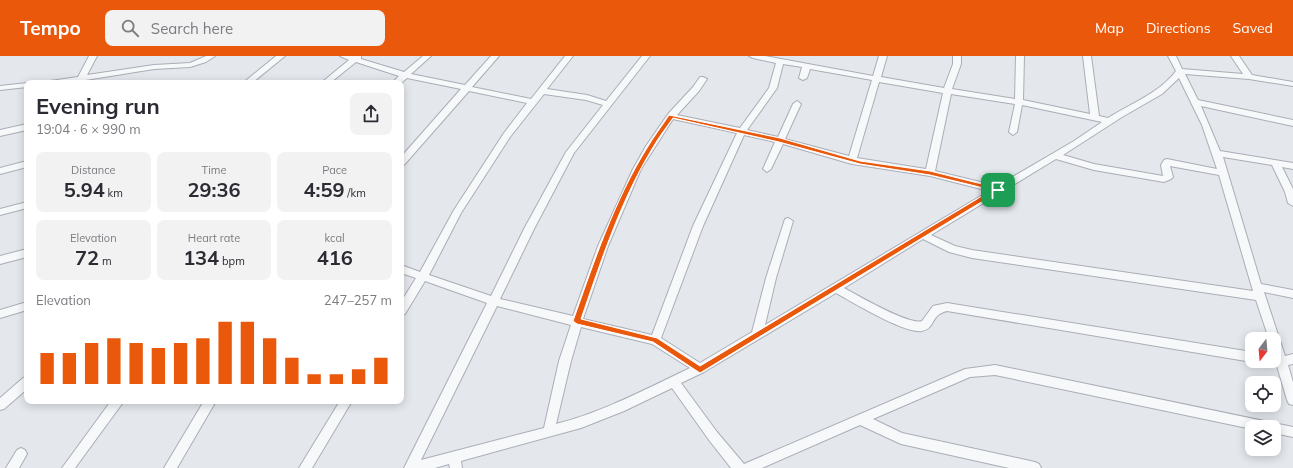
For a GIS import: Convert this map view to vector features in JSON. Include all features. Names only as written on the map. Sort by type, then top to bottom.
[{"type":"street","points":[[81,79],[93,56]]},
{"type":"street","points":[[73,80],[156,67],[192,65],[202,62],[211,56]]},
{"type":"street","points":[[250,80],[281,56]]},
{"type":"street","points":[[344,56],[357,58],[405,75],[533,102]]},
{"type":"street","points":[[399,80],[427,56]]},
{"type":"street","points":[[404,160],[495,56]]},
{"type":"street","points":[[404,306],[423,276],[457,212],[507,135],[568,56]]},
{"type":"street","points":[[411,468],[570,152],[646,56]]},
{"type":"street","points":[[753,56],[807,65],[877,80],[1019,102],[1109,121]]},
{"type":"street","points":[[852,160],[884,56]]},
{"type":"street","points":[[930,173],[947,92],[957,64],[957,56]]},
{"type":"street","points":[[1013,132],[1019,102],[1020,56]]},
{"type":"street","points":[[1088,56],[1095,118]]},
{"type":"street","points":[[1172,56],[1217,153],[1272,332]]},
{"type":"street","points":[[1235,56],[1249,77]]},
{"type":"street","points":[[329,80],[357,58]]},
{"type":"street","points":[[655,340],[698,226],[742,131],[773,88],[780,61]]},
{"type":"street","points":[[803,78],[807,65]]},
{"type":"street","points":[[1180,71],[1249,77],[1293,84]]},
{"type":"street","points":[[411,468],[455,463],[549,430],[581,423],[620,407],[700,369],[998,190],[1020,175],[1071,147],[1132,107],[1158,94],[1173,81],[1180,71]]},
{"type":"street","points":[[549,430],[565,361],[577,321],[603,246],[622,200],[649,148],[671,116],[696,89],[703,79]]},
{"type":"street","points":[[0,88],[24,85]]},
{"type":"street","points":[[541,91],[587,98],[608,104]]},
{"type":"street","points":[[1194,102],[1293,124]]},
{"type":"street","points":[[767,169],[797,104]]},
{"type":"street","points":[[671,116],[780,140],[852,160],[930,173],[998,190]]},
{"type":"street","points":[[0,133],[24,128]]},
{"type":"street","points":[[1217,153],[1293,166]]},
{"type":"street","points":[[1054,155],[1090,166],[1164,178],[1168,177],[1165,165],[1167,162],[1222,173]]},
{"type":"street","points":[[1275,163],[1290,192],[1293,203]]},
{"type":"street","points":[[0,171],[24,165]]},
{"type":"street","points":[[0,212],[24,206]]},
{"type":"street","points":[[758,335],[769,281],[788,221]]},
{"type":"street","points":[[923,235],[952,249],[972,254],[1259,292],[1293,294]]},
{"type":"street","points":[[0,260],[24,254]]},
{"type":"street","points":[[404,270],[494,301],[529,311],[655,340],[700,369]]},
{"type":"street","points":[[836,288],[875,309],[914,326],[921,327],[925,325],[931,314],[946,307],[1103,331],[1173,345],[1245,356]]},
{"type":"street","points":[[0,314],[24,307]]},
{"type":"street","points":[[1281,361],[1293,359]]},
{"type":"street","points":[[1281,368],[1293,400]]},
{"type":"street","points":[[748,468],[969,372],[995,370],[1245,422]]},
{"type":"street","points":[[674,382],[713,436],[739,468]]},
{"type":"street","points":[[0,405],[24,385]]},
{"type":"street","points":[[68,468],[116,404]]},
{"type":"street","points":[[170,468],[208,404]]},
{"type":"street","points":[[305,468],[344,404]]},
{"type":"street","points":[[859,419],[901,438],[1035,468]]},
{"type":"street","points":[[1281,429],[1293,432]]},
{"type":"street","points":[[12,468],[21,454]]},
{"type":"route","points":[[671,116],[780,140],[842,158],[930,173],[963,180],[998,190],[700,369],[655,340],[577,321],[603,246],[622,200],[649,148],[671,116]]}]
